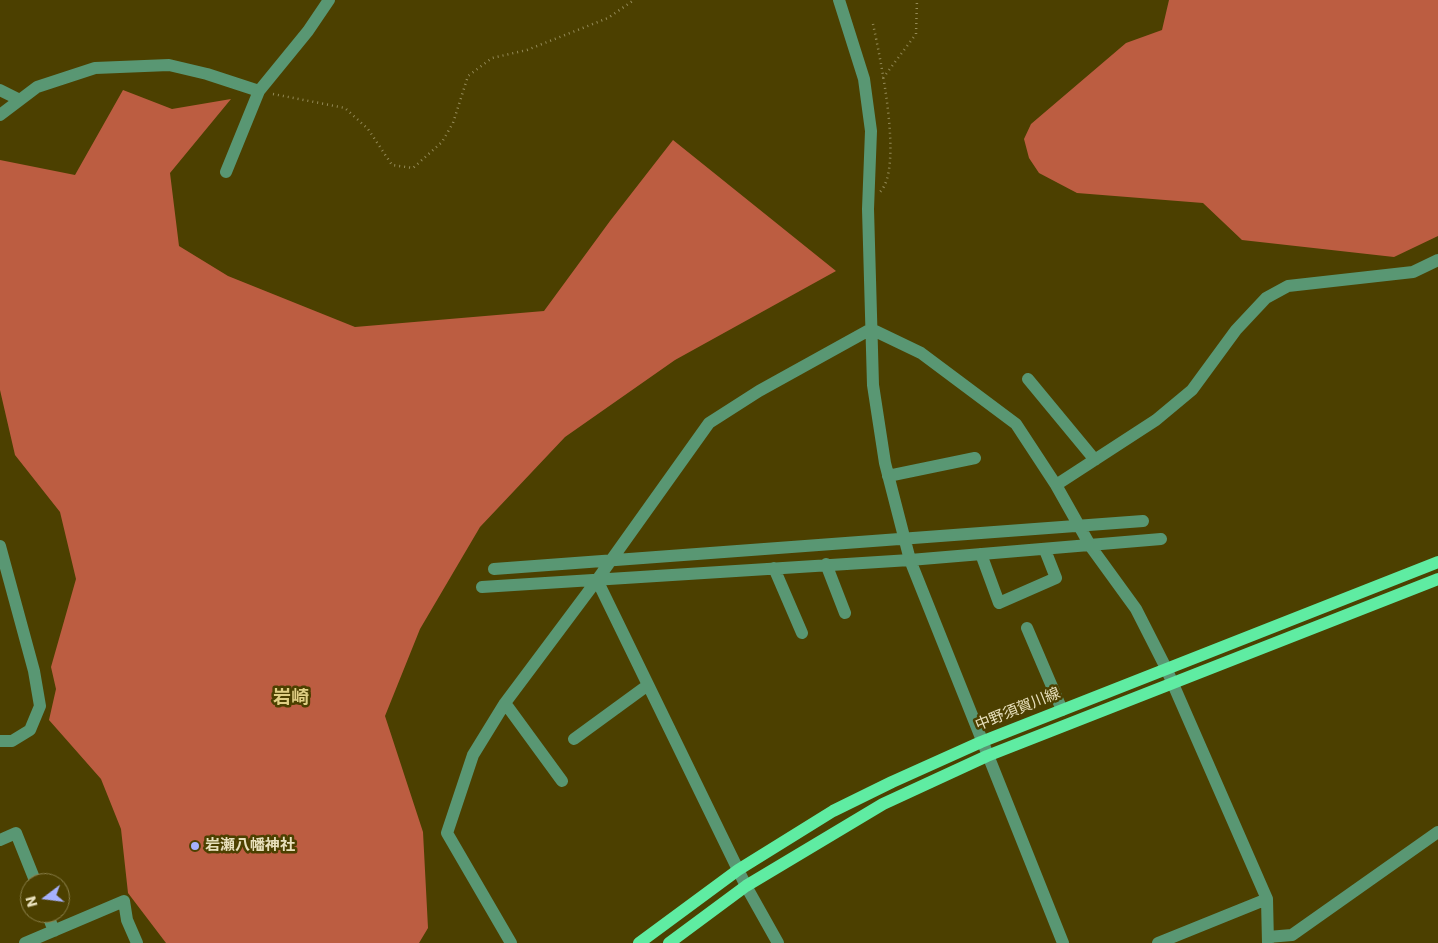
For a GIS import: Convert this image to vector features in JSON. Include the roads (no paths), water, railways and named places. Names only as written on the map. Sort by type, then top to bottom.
[{"type":"main road","name":"中野須賀川線","points":[[639,943],[738,870],[833,811],[981,742],[1438,562]]},
{"type":"main road","name":"中野須賀川線","points":[[669,943],[746,886],[883,804],[987,756],[1438,579]]},
{"type":"street","points":[[226,172],[259,91],[308,31],[329,0]]},
{"type":"street","points":[[839,0],[864,79],[871,131],[868,210],[872,385],[888,476],[910,560],[981,742],[1063,943]]},
{"type":"street","points":[[0,115],[37,86],[95,68],[134,65],[170,66],[207,74],[259,91]]},
{"type":"street","points":[[0,90],[18,100]]},
{"type":"street","points":[[1056,485],[1156,420],[1192,390],[1236,330],[1266,298],[1288,286],[1413,272],[1438,260]]},
{"type":"street","points":[[872,330],[921,353],[1016,424],[1056,485],[1091,546],[1136,609],[1166,668],[1267,899],[1268,940],[1292,935],[1438,832]]},
{"type":"street","points":[[511,943],[447,833],[473,756],[505,702],[598,580],[709,423],[759,392],[872,330]]},
{"type":"street","points":[[1028,379],[1095,460]]},
{"type":"street","points":[[888,476],[975,458]]},
{"type":"street","points":[[494,569],[1143,520]]},
{"type":"street","points":[[482,587],[598,580],[610,577],[910,560],[1161,540]]},
{"type":"street","points":[[0,546],[34,671],[40,706],[30,730],[12,741],[0,741]]},
{"type":"street","points":[[981,554],[999,603],[1056,578],[1045,550]]},
{"type":"street","points":[[826,564],[845,613]]},
{"type":"street","points":[[774,568],[802,633]]},
{"type":"street","points":[[598,580],[738,870],[778,943]]},
{"type":"street","points":[[1027,628],[1062,710]]},
{"type":"street","points":[[574,739],[648,684]]},
{"type":"street","points":[[505,702],[562,782]]},
{"type":"street","points":[[0,840],[16,833],[32,873]]},
{"type":"street","points":[[1158,943],[1267,899]]},
{"type":"street","points":[[25,943],[124,901],[127,920],[137,943]]},
{"type":"street","points":[[51,923],[54,931]]},
{"type":"place","name":"岩瀬八幡神社","points":[[195,846]]},
{"type":"district","name":"岩崎","points":[[291,698]]}]
